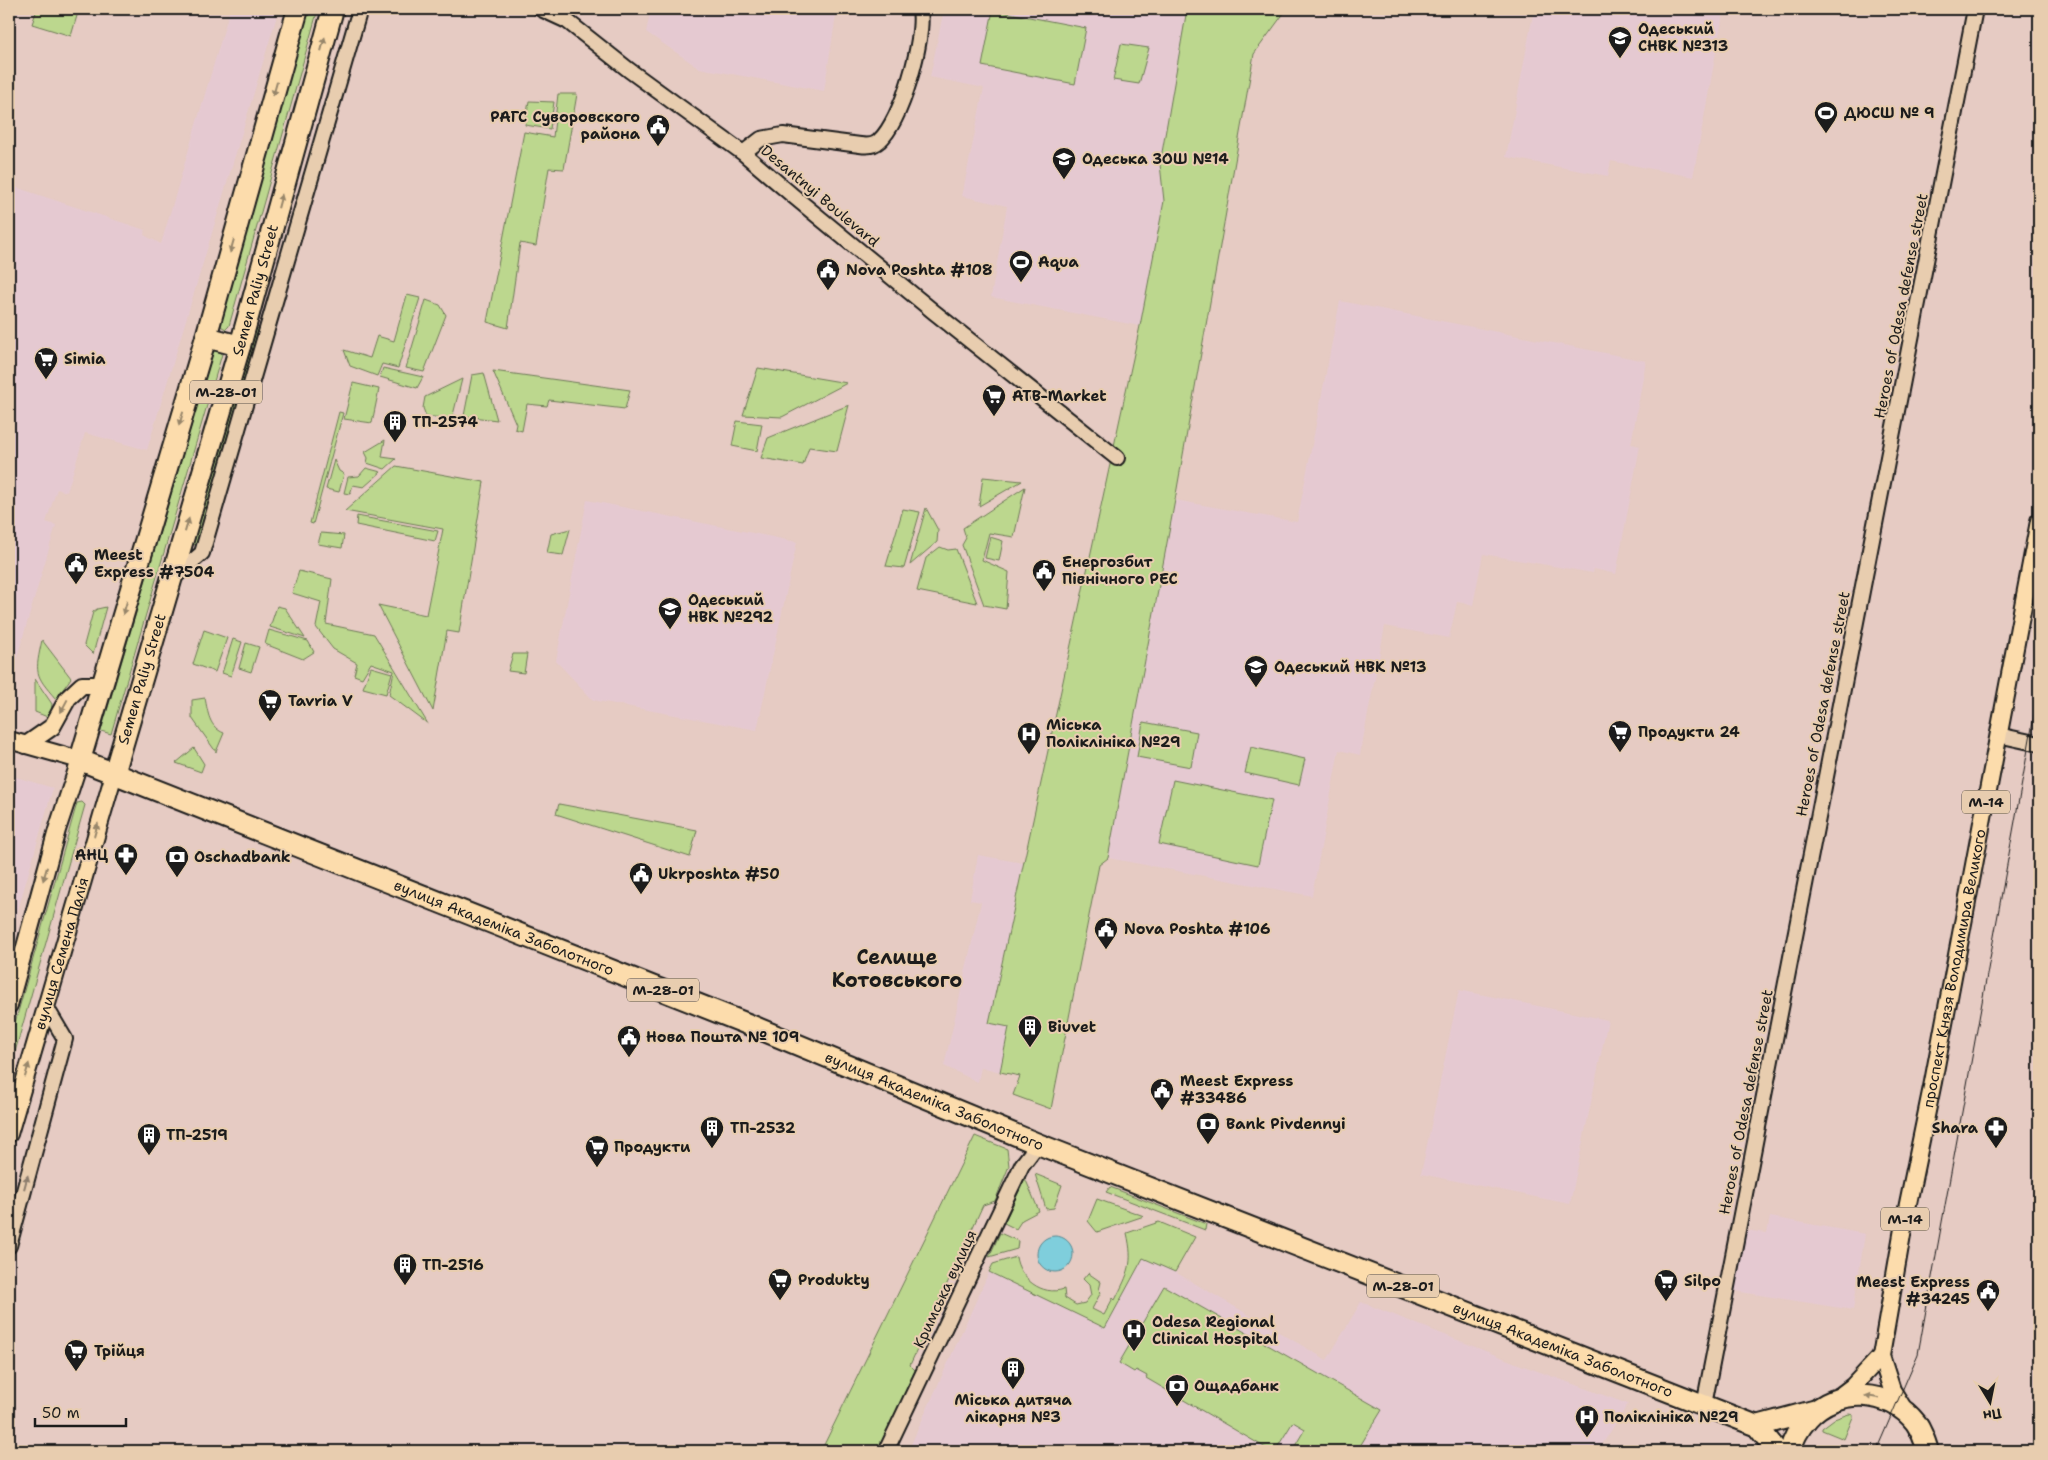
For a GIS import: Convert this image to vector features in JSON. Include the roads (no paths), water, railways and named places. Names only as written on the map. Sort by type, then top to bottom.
[{"type":"highway","name":"М-28-01","points":[[114,774],[80,760],[206,337],[298,9]]},
{"type":"highway","name":"Semen Paliy Street","points":[[114,774],[240,346],[333,9]]},
{"type":"highway","points":[[206,337],[240,346]]},
{"type":"highway","name":"вулиця Академіка Заболотного","points":[[114,774],[750,1025],[1038,1144],[1757,1426],[1778,1451]]},
{"type":"highway","name":"М-14","points":[[1790,1451],[1800,1427],[1815,1410],[1836,1399],[1857,1395],[1877,1397],[1905,1412],[1916,1423],[1928,1451]]},
{"type":"highway","points":[[1757,1426],[1815,1410]]},
{"type":"main road","name":"проспект Князя Володимира Великого","points":[[1905,1412],[1892,1390],[1881,1356],[1904,1223],[1937,1063],[2039,521]]},
{"type":"main road","points":[[26,745],[52,727],[68,698],[82,685],[102,685]]},
{"type":"main road","points":[[9,740],[80,760],[57,830],[9,1005]]},
{"type":"main road","name":"вулиця Семена Палія","points":[[9,1134],[114,774]]},
{"type":"main road","name":"М-14","points":[[1836,1399],[1853,1386],[1881,1356]]},
{"type":"street","points":[[171,580],[202,553],[360,9]]},
{"type":"street","name":"Desantnyi Boulevard","points":[[541,9],[567,21],[629,70],[743,152],[792,195],[940,317],[1117,458]]},
{"type":"street","points":[[743,152],[762,139],[783,135],[868,146],[878,142],[893,122],[912,77],[920,32],[920,9]]},
{"type":"street","name":"Heroes of Odesa defense street","points":[[1704,1405],[1975,9]]},
{"type":"street","points":[[1998,735],[2039,744]]},
{"type":"street","points":[[9,1246],[65,1039],[46,1007]]},
{"type":"street","name":"Кримська вулиця","points":[[886,1451],[1022,1165],[1038,1144]]},
{"type":"water","points":[[1055,1236],[1068,1241],[1073,1254],[1068,1267],[1055,1272],[1042,1267],[1037,1254],[1042,1241]]},
{"type":"tram line","points":[[1876,1451],[1918,1354],[2039,689]]},
{"type":"place","name":"Одеський СНВК №313","points":[[1620,59]]},
{"type":"place","name":"ДЮСШ № 9","points":[[1826,134]]},
{"type":"place","name":"РАГС Суворовского района","points":[[658,147]]},
{"type":"place","name":"Одеська ЗОШ №14","points":[[1064,180]]},
{"type":"place","name":"Aqua","points":[[1021,283]]},
{"type":"place","name":"Nova Poshta #108","points":[[828,291]]},
{"type":"place","name":"Simia","points":[[46,380]]},
{"type":"place","name":"ATB-Market","points":[[994,417]]},
{"type":"place","name":"ТП-2574","points":[[395,443]]},
{"type":"place","name":"Meest Express #7504","points":[[76,585]]},
{"type":"place","name":"Енергозбит Північного РЕС","points":[[1044,592]]},
{"type":"place","name":"Одеський НВК №292","points":[[670,630]]},
{"type":"place","name":"Одеський НВК №13","points":[[1256,688]]},
{"type":"place","name":"Tavria V","points":[[270,722]]},
{"type":"place","name":"Продукти 24","points":[[1620,753]]},
{"type":"place","name":"Міська Поліклініка №29","points":[[1029,755]]},
{"type":"place","name":"АНЦ","points":[[126,876]]},
{"type":"place","name":"Oschadbank","points":[[177,878]]},
{"type":"place","name":"Ukrposhta #50","points":[[641,895]]},
{"type":"place","name":"Nova Poshta #106","points":[[1106,950]]},
{"type":"place","name":"Biuvet","points":[[1030,1048]]},
{"type":"place","name":"Нова Пошта № 109","points":[[629,1058]]},
{"type":"place","name":"Meest Express #33486","points":[[1162,1111]]},
{"type":"place","name":"Bank Pivdennyi","points":[[1208,1145]]},
{"type":"place","name":"ТП-2532","points":[[712,1149]]},
{"type":"place","name":"Shara","points":[[1996,1149]]},
{"type":"place","name":"ТП-2519","points":[[149,1156]]},
{"type":"place","name":"Продукти","points":[[597,1168]]},
{"type":"place","name":"ТП-2516","points":[[405,1286]]},
{"type":"place","name":"Produkty","points":[[780,1301]]},
{"type":"place","name":"Silpo","points":[[1666,1302]]},
{"type":"place","name":"Meest Express #34245","points":[[1988,1312]]},
{"type":"place","name":"Odesa Regional Clinical Hospital","points":[[1134,1352]]},
{"type":"place","name":"Трійця","points":[[76,1372]]},
{"type":"place","name":"Міська дитяча лікарня №3","points":[[1013,1390]]},
{"type":"place","name":"Ощадбанк","points":[[1177,1407]]},
{"type":"place","name":"Поліклініка №29","points":[[1587,1438]]},
{"type":"district","name":"Селище Котовського","points":[[897,968]]}]
